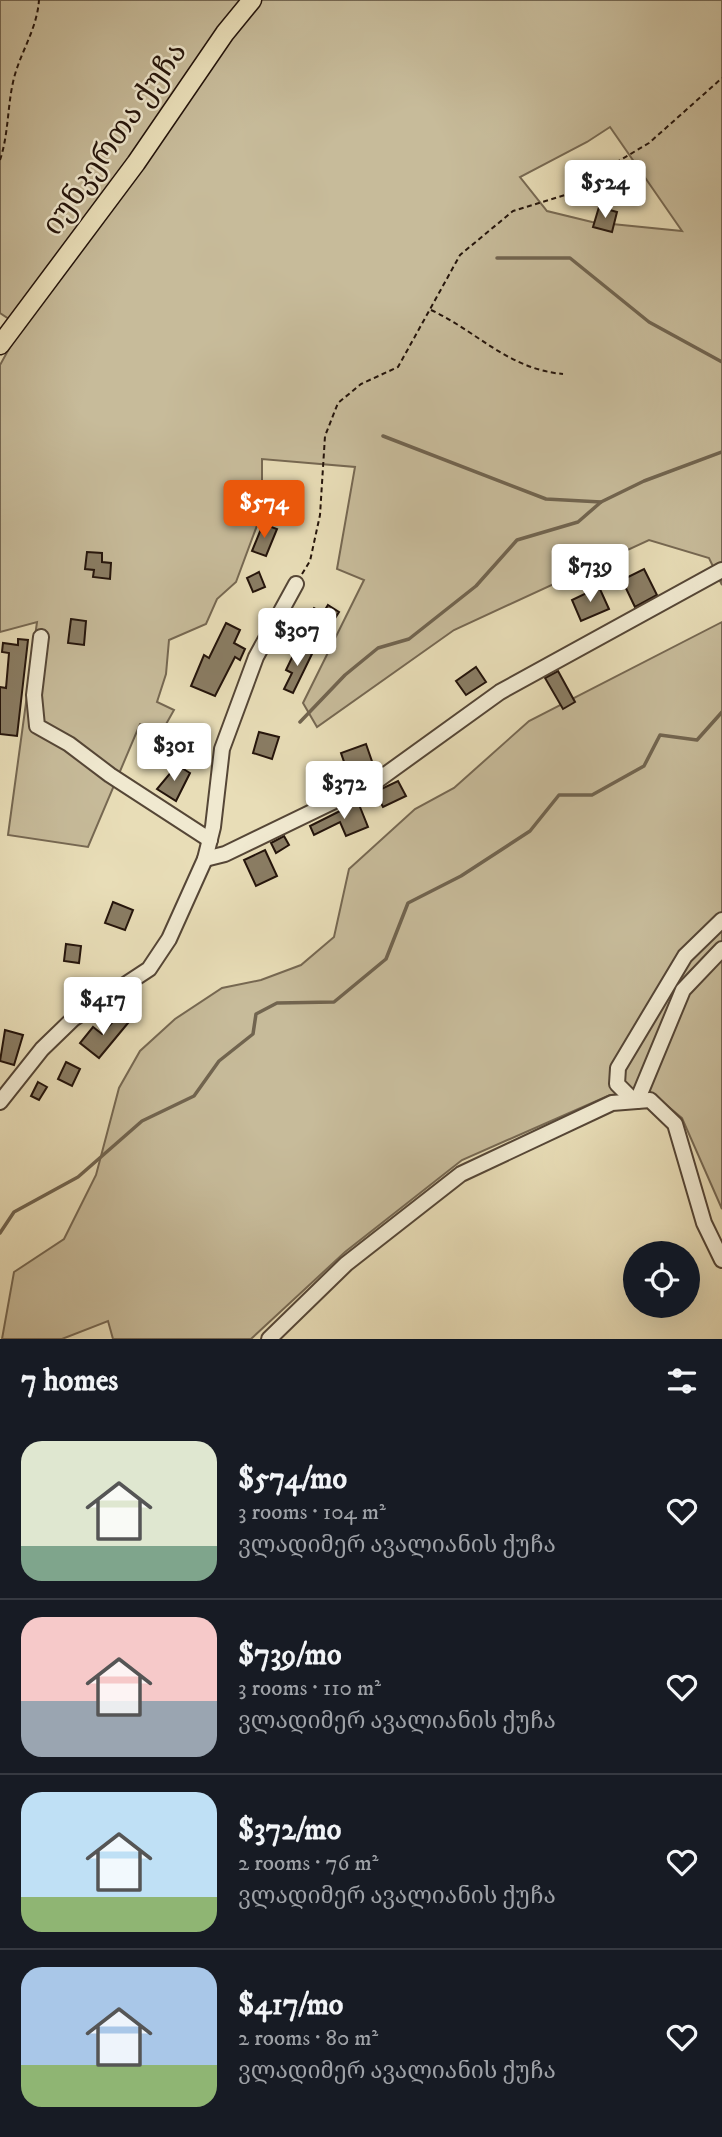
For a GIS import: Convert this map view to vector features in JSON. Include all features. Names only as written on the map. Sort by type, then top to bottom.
[{"type":"main road","name":"იუნკერთა ქუჩა","points":[[0,345],[136,163],[225,33],[253,0]]},
{"type":"street","points":[[205,859],[225,854],[378,779],[500,692],[722,570]]},
{"type":"street","points":[[0,1102],[42,1049],[73,1019],[149,969],[169,939],[205,859],[222,749],[257,657],[296,584]]},
{"type":"street","points":[[41,637],[34,695],[37,726],[69,744],[110,775],[210,840]]},
{"type":"street","points":[[636,1101],[617,1084],[618,1068],[685,956],[722,920]]},
{"type":"street","points":[[636,1101],[683,990],[722,949]]},
{"type":"street","points":[[269,1339],[346,1264],[461,1174],[612,1102],[649,1100],[675,1124],[704,1223],[722,1260]]},
{"type":"path","points":[[0,160],[7,140],[14,78],[37,21],[39,0]]},
{"type":"path","points":[[296,584],[310,561],[320,515],[325,436],[338,402],[361,384],[398,367],[460,255],[513,211],[594,186],[617,162],[649,143],[722,78]]},
{"type":"path","points":[[430,310],[449,319],[514,363],[541,372],[563,374]]},
{"type":"shaded area","points":[[0,0],[722,0],[722,585],[709,558],[649,540],[454,630],[317,727],[303,703],[364,580],[337,569],[355,467],[262,459],[262,512],[236,582],[217,599],[206,624],[169,640],[166,674],[157,702],[174,710],[165,726],[140,724],[88,847],[8,835],[37,622],[0,632],[0,365],[21,327],[0,313]],"holes":[[[610,127],[682,231],[592,222],[547,211],[520,177]]]},
{"type":"shaded area","points":[[722,622],[722,1209],[682,1118],[652,1093],[610,1095],[462,1160],[345,1252],[251,1339],[113,1339],[108,1321],[62,1339],[2,1339],[14,1272],[64,1239],[96,1175],[119,1088],[140,1051],[175,1019],[222,988],[261,980],[301,965],[334,937],[349,869],[415,809],[454,788],[529,721]]},
{"type":"building","points":[[599,207],[617,212],[612,232],[593,227]]},
{"type":"building","points":[[263,524],[277,529],[266,556],[252,551]]},
{"type":"building","points":[[87,552],[102,553],[102,562],[111,563],[110,579],[93,577],[94,570],[85,569]]},
{"type":"building","points":[[644,569],[657,595],[635,607],[622,580]]},
{"type":"building","points":[[259,572],[265,587],[253,592],[247,578]]},
{"type":"building","points":[[599,587],[609,609],[581,621],[572,600]]},
{"type":"building","points":[[328,605],[339,612],[325,634],[318,629],[314,635],[302,627],[314,608],[323,613]]},
{"type":"building","points":[[71,619],[86,621],[84,645],[68,643]]},
{"type":"building","points":[[226,623],[240,630],[234,643],[245,649],[240,660],[235,657],[215,696],[191,686],[204,655],[209,658]]},
{"type":"building","points":[[18,639],[28,640],[17,736],[0,734],[0,687],[6,688],[9,653],[2,652],[3,643],[18,645]]},
{"type":"building","points":[[297,647],[312,654],[293,693],[284,689],[292,673],[286,670]]},
{"type":"building","points":[[476,667],[486,682],[466,695],[456,681]]},
{"type":"building","points":[[558,671],[575,702],[563,709],[545,678]]},
{"type":"building","points":[[259,732],[279,737],[272,759],[253,753]]},
{"type":"building","points":[[366,744],[375,770],[351,782],[341,753]]},
{"type":"building","points":[[177,765],[190,773],[176,801],[157,789]]},
{"type":"building","points":[[398,781],[406,796],[383,807],[375,792]]},
{"type":"building","points":[[358,802],[368,827],[346,836],[340,822],[314,835],[310,826]]},
{"type":"building","points":[[284,836],[289,845],[276,853],[271,843]]},
{"type":"building","points":[[265,850],[277,876],[256,886],[244,860]]},
{"type":"building","points":[[113,902],[133,910],[125,930],[105,923]]},
{"type":"building","points":[[66,944],[81,946],[79,963],[64,961]]},
{"type":"building","points":[[119,1015],[128,1023],[99,1058],[80,1043],[93,1027],[102,1034]]},
{"type":"building","points":[[5,1030],[23,1035],[14,1065],[0,1061]]},
{"type":"building","points":[[66,1062],[80,1069],[72,1086],[58,1079]]},
{"type":"building","points":[[38,1082],[47,1087],[39,1100],[31,1096]]},
{"type":"waterway","points":[[497,258],[570,258],[649,322],[722,362]]},
{"type":"waterway","points":[[383,436],[546,499],[601,502],[644,481],[722,452]]},
{"type":"waterway","points":[[300,722],[345,675],[378,648],[409,639],[476,586],[517,540],[578,522],[601,502]]},
{"type":"waterway","points":[[0,1233],[14,1212],[78,1177],[142,1121],[194,1096],[219,1061],[253,1034],[256,1014],[277,1003],[334,1002],[386,959],[408,903],[461,876],[530,831],[559,795],[592,795],[644,766],[660,735],[697,740],[722,712]]}]
